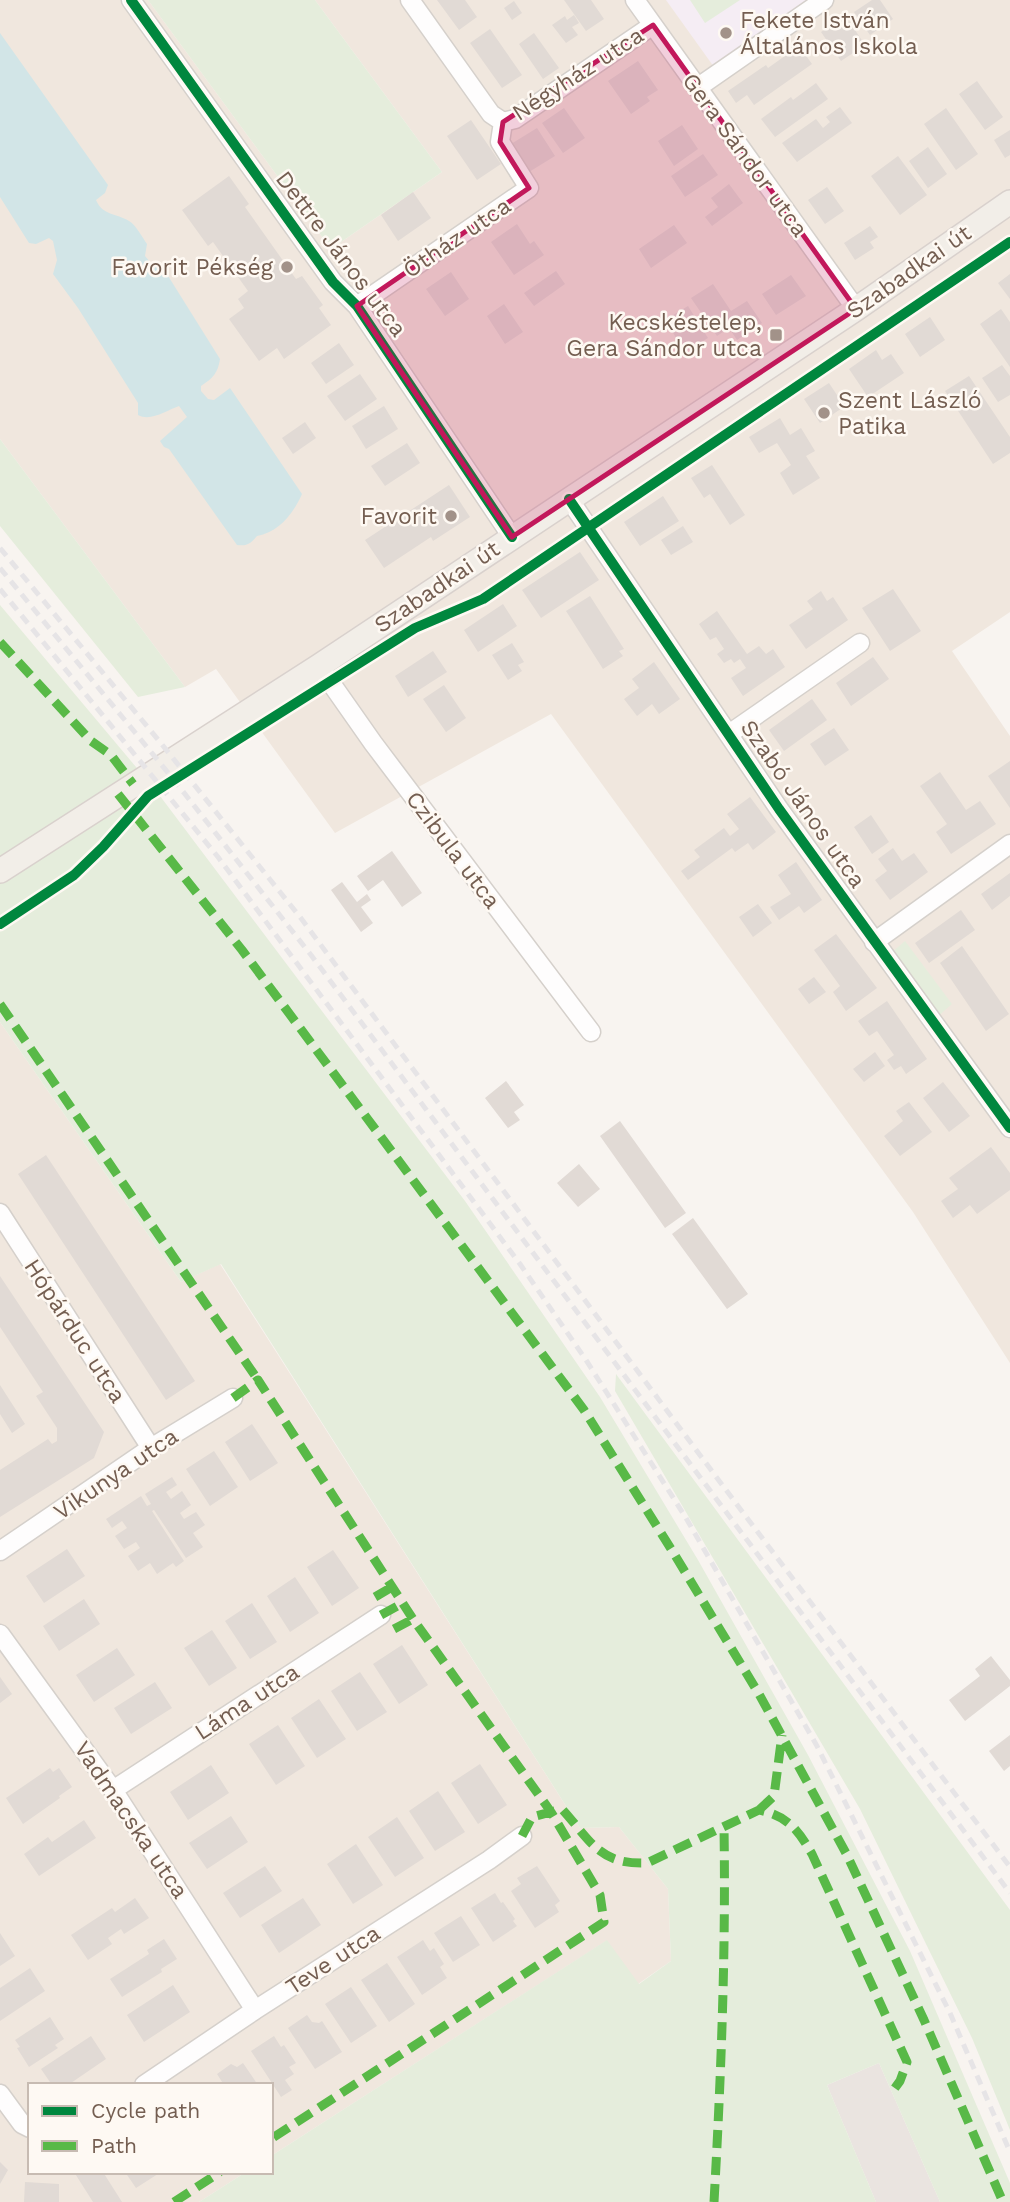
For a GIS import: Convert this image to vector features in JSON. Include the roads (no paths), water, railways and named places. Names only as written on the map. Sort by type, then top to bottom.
[{"type":"main road","name":"Szabadkai út","points":[[0,871],[319,666],[856,309],[1010,202]]},
{"type":"street","name":"Dettre János utca","points":[[131,0],[333,282],[357,306],[512,537]]},
{"type":"street","points":[[410,0],[491,114],[503,122]]},
{"type":"street","name":"Gera Sándor utca","points":[[635,0],[856,309]]},
{"type":"street","points":[[697,88],[824,0]]},
{"type":"street","name":"Négyház utca","points":[[503,122],[515,119],[653,25]]},
{"type":"street","name":"Ötház utca","points":[[357,306],[529,188],[500,142],[503,122]]},
{"type":"street","name":"Szabó János utca","points":[[569,499],[874,942],[1010,1128]]},
{"type":"street","points":[[729,734],[860,643]]},
{"type":"street","name":"Czibula utca","points":[[319,666],[373,743],[591,1032]]},
{"type":"street","points":[[874,942],[1010,844]]},
{"type":"street","name":"Hópárduc utca","points":[[0,1213],[151,1448]]},
{"type":"street","name":"Vikunya utca","points":[[0,1551],[151,1448],[233,1398]]},
{"type":"street","name":"Láma utca","points":[[113,1790],[381,1615]]},
{"type":"street","name":"Vadmacska utca","points":[[0,1634],[113,1790],[255,2010]]},
{"type":"street","name":"Teve utca","points":[[147,2083],[522,1836]]},
{"type":"street","points":[[0,2094],[22,2124],[28,2127]]},
{"type":"railway","points":[[0,548],[300,917],[1010,1867]]},
{"type":"railway","points":[[0,568],[174,780],[311,955],[1010,1893]]},
{"type":"railway","points":[[0,589],[218,857],[520,1264],[586,1360],[686,1518],[817,1746],[950,2013],[1010,2152]]},
{"type":"place","name":"Fekete István Általános Iskola","points":[[726,33]]},
{"type":"place","name":"Favorit Pékség","points":[[287,267]]},
{"type":"place","name":"Kecskéstelep, Gera Sándor utca","points":[[776,335]]},
{"type":"place","name":"Szent László Patika","points":[[824,413]]},
{"type":"place","name":"Favorit","points":[[451,516]]}]
